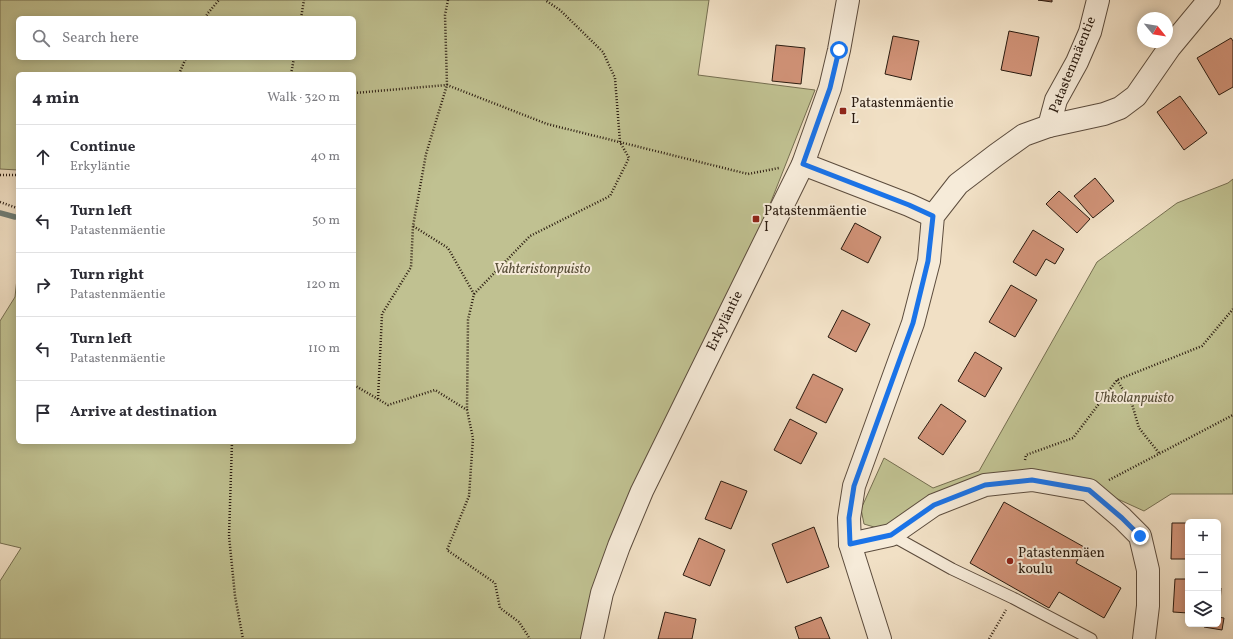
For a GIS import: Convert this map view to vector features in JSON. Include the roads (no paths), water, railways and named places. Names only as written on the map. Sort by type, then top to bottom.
[{"type":"street","name":"Erkyläntie","points":[[592,639],[602,593],[619,546],[642,491],[803,164],[830,88],[839,50],[848,0]]},
{"type":"street","name":"Patastenmäentie","points":[[933,216],[958,184],[1024,135],[1049,126],[1056,100],[1077,62],[1090,32],[1098,0]]},
{"type":"street","points":[[1049,126],[1104,114],[1120,108],[1136,96],[1170,47],[1209,0]]},
{"type":"street","points":[[803,164],[909,205],[933,216],[928,261],[913,323],[854,486],[849,518],[850,544],[880,639]]},
{"type":"street","points":[[850,544],[891,535],[934,505],[985,485],[1032,480],[1089,490],[1122,518],[1140,536],[1148,570],[1148,606],[1144,639]]},
{"type":"lane","points":[[891,535],[952,569],[1013,598],[1091,639]]},
{"type":"waterway","points":[[0,213],[15,217]]},
{"type":"place","name":"Patastenmäentie L","points":[[843,111]]},
{"type":"place","name":"Patastenmäentie I","points":[[756,219]]},
{"type":"place","name":"Patastenmäen koulu","points":[[1010,561]]},
{"type":"park label","name":"Vahteristonpuisto","points":[[542,269]]},
{"type":"park label","name":"Uhkolanpuisto","points":[[1134,398]]}]
